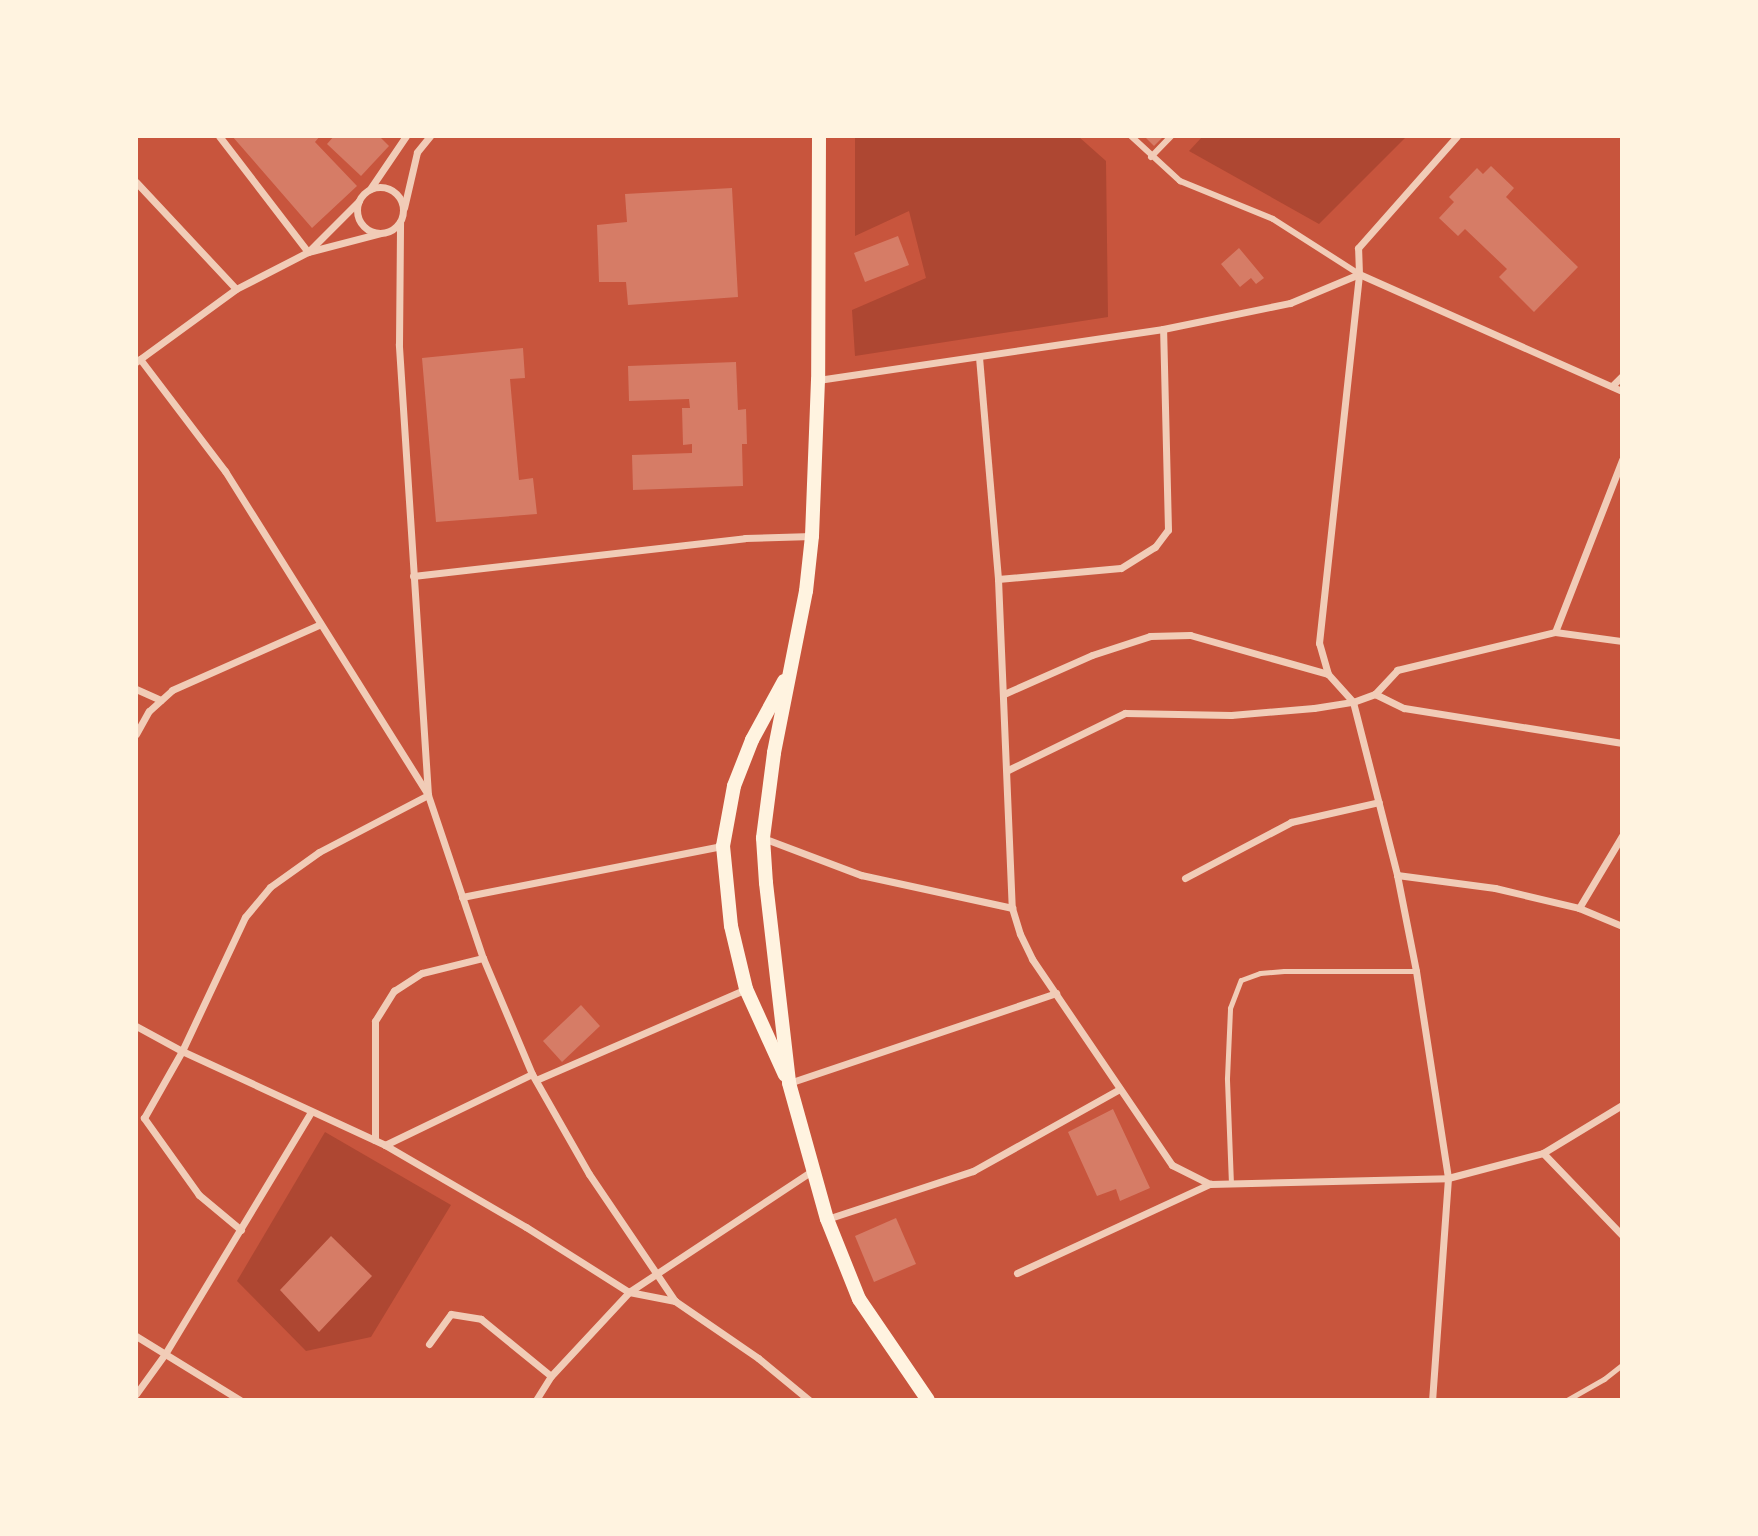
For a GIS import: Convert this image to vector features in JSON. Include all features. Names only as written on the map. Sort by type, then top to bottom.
[{"type":"main road","points":[[819,136],[818,380],[812,536],[806,591],[790,670],[763,838],[789,1083],[812,1171],[827,1220],[859,1298],[928,1399]]},
{"type":"main road","points":[[789,1083],[746,989],[732,926],[723,846],[734,786],[752,740],[790,670]]},
{"type":"street","points":[[219,136],[308,252]]},
{"type":"street","points":[[308,252],[370,189],[406,136]]},
{"type":"street","points":[[430,136],[417,152],[401,218],[395,228],[308,252],[236,289],[138,360],[225,471],[319,625],[428,795],[483,958],[534,1077],[589,1174],[675,1301],[758,1358],[809,1399]]},
{"type":"street","points":[[1131,136],[1180,181],[1273,219],[1359,274],[1622,391]]},
{"type":"street","points":[[1151,157],[1171,136]]},
{"type":"street","points":[[1432,1399],[1448,1178],[1416,971],[1397,875],[1353,702],[1328,674],[1319,643],[1359,274],[1358,248],[1457,136]]},
{"type":"street","points":[[136,182],[236,289]]},
{"type":"street","points":[[370,189],[391,190],[401,200],[399,344],[428,795]]},
{"type":"street","points":[[360,200],[358,215],[361,223],[374,232],[381,233]]},
{"type":"street","points":[[818,380],[1163,329],[1290,303],[1359,274]]},
{"type":"street","points":[[998,579],[1121,568],[1155,547],[1168,530],[1163,329]]},
{"type":"street","points":[[979,357],[998,579],[1012,908],[1032,959],[1172,1165],[1210,1184]]},
{"type":"street","points":[[1612,386],[1622,376]]},
{"type":"street","points":[[1555,632],[1622,460]]},
{"type":"street","points":[[413,576],[745,538],[812,536]]},
{"type":"street","points":[[136,734],[149,711],[172,690],[319,625]]},
{"type":"street","points":[[1008,770],[1125,713],[1231,715],[1287,712],[1353,702],[1375,694],[1397,670],[1555,632],[1622,641]]},
{"type":"street","points":[[1004,694],[1092,654],[1150,636],[1190,635],[1328,674]]},
{"type":"street","points":[[136,688],[162,700]]},
{"type":"street","points":[[1375,694],[1404,708],[1622,743]]},
{"type":"street","points":[[241,1230],[199,1195],[144,1118],[182,1051],[245,917],[270,887],[319,852],[428,795]]},
{"type":"street","points":[[1185,878],[1291,822],[1379,802]]},
{"type":"street","points":[[1579,908],[1622,836]]},
{"type":"street","points":[[763,838],[860,876],[1012,908]]},
{"type":"street","points":[[462,897],[723,846]]},
{"type":"street","points":[[1397,875],[1495,888],[1579,908],[1622,926]]},
{"type":"street","points":[[375,1140],[375,1021],[394,990],[422,973],[483,958]]},
{"type":"street","points":[[385,1145],[534,1077],[746,989]]},
{"type":"street","points":[[789,1083],[1056,993]]},
{"type":"street","points":[[136,1026],[182,1051],[385,1145],[526,1227],[629,1292],[675,1301]]},
{"type":"street","points":[[827,1220],[973,1171],[1120,1089]]},
{"type":"street","points":[[1017,1273],[1210,1184],[1448,1178],[1544,1153],[1622,1105]]},
{"type":"street","points":[[136,1394],[165,1354],[311,1112]]},
{"type":"street","points":[[1544,1153],[1622,1235]]},
{"type":"street","points":[[536,1399],[551,1376],[629,1292],[654,1272],[812,1171]]},
{"type":"street","points":[[429,1345],[451,1314],[481,1319],[551,1376]]},
{"type":"street","points":[[136,1336],[240,1399]]},
{"type":"lane","points":[[1231,1184],[1227,1078],[1230,1008],[1241,980],[1260,973],[1284,971],[1416,971]]},
{"type":"lane","points":[[1567,1399],[1604,1379],[1622,1365]]},
{"type":"shaded area","points":[[1203,136],[1406,137],[1319,224],[1189,151]]},
{"type":"shaded area","points":[[855,137],[1079,137],[1106,161],[1108,317],[855,356],[852,310],[926,278],[909,211],[855,236]]},
{"type":"shaded area","points":[[325,1132],[451,1205],[371,1337],[306,1351],[237,1281]]},
{"type":"building","points":[[232,136],[320,136],[315,142],[357,186],[312,228]]},
{"type":"building","points":[[334,136],[379,136],[389,146],[361,176],[327,144]]},
{"type":"building","points":[[1144,136],[1164,136],[1154,146]]},
{"type":"building","points":[[1491,166],[1514,188],[1506,197],[1578,267],[1534,312],[1499,277],[1507,269],[1465,229],[1458,236],[1439,218],[1454,202],[1449,197],[1477,168],[1483,174]]},
{"type":"building","points":[[732,188],[738,297],[628,305],[626,282],[599,282],[597,225],[627,222],[625,194]]},
{"type":"building","points":[[898,236],[909,265],[865,282],[854,253]]},
{"type":"building","points":[[1239,248],[1264,278],[1256,284],[1251,278],[1240,287],[1221,264]]},
{"type":"building","points":[[523,348],[525,378],[510,379],[519,480],[533,478],[537,514],[436,522],[422,358]]},
{"type":"building","points":[[736,362],[738,410],[746,409],[747,444],[742,444],[743,486],[633,490],[632,455],[692,453],[692,444],[683,445],[682,408],[690,408],[689,399],[629,401],[628,366]]},
{"type":"building","points":[[581,1005],[600,1026],[562,1062],[543,1041]]},
{"type":"building","points":[[1113,1109],[1150,1188],[1120,1201],[1116,1189],[1097,1196],[1068,1132]]},
{"type":"building","points":[[896,1218],[916,1264],[874,1282],[855,1236]]},
{"type":"building","points":[[331,1236],[372,1276],[319,1332],[280,1290]]}]
